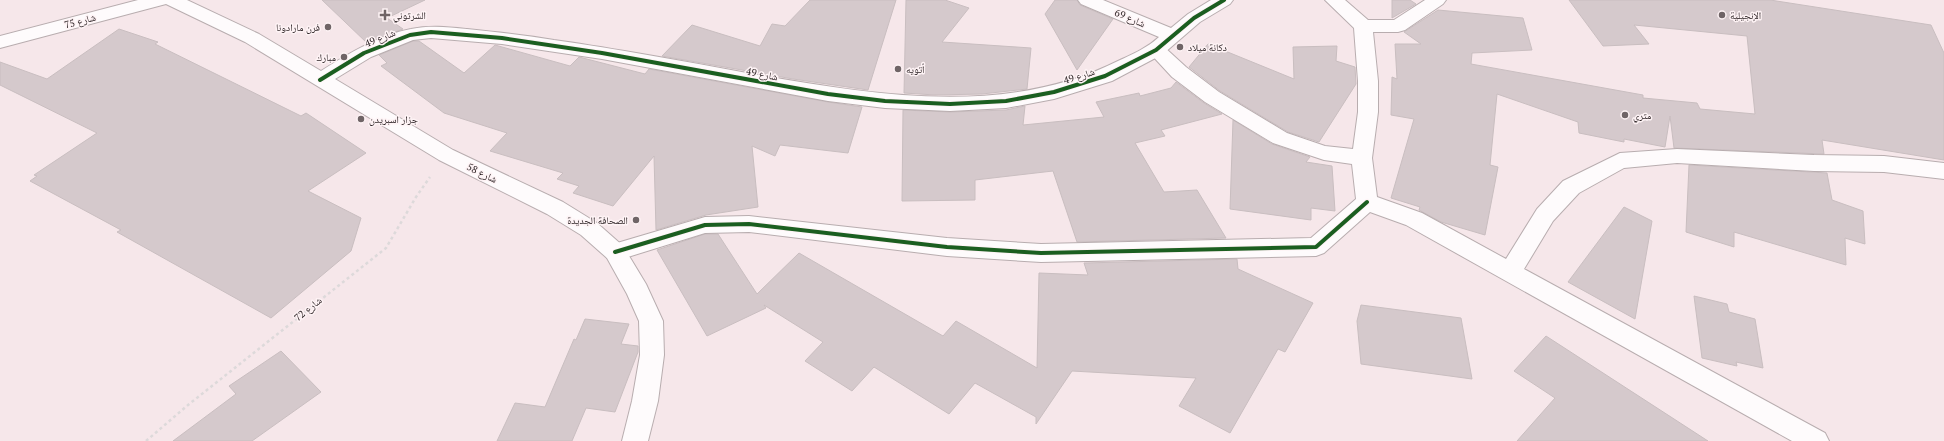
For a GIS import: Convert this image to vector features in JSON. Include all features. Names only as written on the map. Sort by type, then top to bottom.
[{"type":"street","name":"شارع 75","points":[[0,42],[160,0]]},
{"type":"street","name":"شارع 58","points":[[172,0],[252,38],[446,155],[555,208],[589,229],[615,252],[638,291],[651,321],[652,355],[645,401],[635,441]]},
{"type":"street","name":"شارع 69","points":[[1087,0],[1173,36]]},
{"type":"street","points":[[1194,18],[1206,0]]},
{"type":"street","points":[[1194,18],[1224,0]]},
{"type":"street","points":[[1334,0],[1363,26],[1398,26],[1437,0]]},
{"type":"street","name":"شارع 49","points":[[320,80],[364,53],[410,35],[432,32],[502,38],[602,53],[828,94],[885,101],[950,104],[1006,101],[1054,92],[1105,76],[1156,50],[1194,18]]},
{"type":"street","points":[[1363,26],[1368,89],[1368,112],[1362,158],[1366,202]]},
{"type":"street","points":[[1156,50],[1179,72],[1212,97],[1280,138],[1324,152],[1362,158]]},
{"type":"street","points":[[1511,271],[1545,215],[1570,187],[1620,161],[1677,156],[1884,164],[1944,171]]},
{"type":"street","points":[[615,252],[705,225],[741,224],[788,228],[947,247],[1041,253],[1316,247],[1366,202]]},
{"type":"street","points":[[1366,202],[1414,219],[1511,271],[1816,441]]},
{"type":"building","points":[[322,0],[425,0],[387,18],[403,29],[367,43]]},
{"type":"building","points":[[810,0],[896,0],[868,90],[793,79],[662,56],[692,25],[760,46],[772,24],[785,26]]},
{"type":"building","points":[[906,0],[945,0],[969,8],[942,42],[1031,48],[1027,89],[982,94],[935,95],[904,93]]},
{"type":"building","points":[[1055,0],[1077,0],[1080,5],[1113,19],[1077,70],[1045,14]]},
{"type":"building","points":[[1392,0],[1410,0],[1416,4],[1392,18]]},
{"type":"building","points":[[1569,0],[1770,0],[1931,25],[1944,53],[1944,160],[1822,140],[1824,154],[1674,148],[1670,116],[1665,147],[1624,139],[1624,142],[1579,133],[1578,122],[1497,94],[1490,165],[1498,167],[1485,235],[1441,222],[1419,210],[1420,207],[1391,198],[1414,119],[1391,115],[1392,77],[1397,79],[1395,44],[1421,44],[1404,32],[1438,10],[1523,18],[1532,50],[1472,53],[1471,64],[1643,95],[1643,98],[1697,103],[1700,109],[1755,114],[1747,36],[1634,25],[1649,44],[1603,46]]},
{"type":"building","points":[[119,29],[158,42],[155,44],[301,116],[306,113],[366,153],[308,191],[361,218],[351,251],[271,318],[117,232],[121,230],[30,181],[37,176],[34,175],[97,133],[0,85],[0,62],[47,79]]},
{"type":"building","points":[[413,41],[419,41],[464,73],[495,45],[570,66],[579,57],[645,74],[649,69],[862,107],[848,153],[780,145],[775,156],[752,146],[758,207],[706,215],[656,230],[654,156],[613,206],[573,193],[579,186],[557,179],[563,173],[490,151],[507,133],[444,113],[381,66],[387,63],[379,55]]},
{"type":"building","points":[[1208,44],[1294,79],[1293,47],[1337,46],[1336,61],[1355,67],[1356,84],[1319,142],[1288,132],[1220,91],[1189,67]]},
{"type":"building","points":[[1176,82],[1204,103],[1222,114],[1161,130],[1165,136],[1135,143],[1164,192],[1197,190],[1226,238],[1077,242],[1053,171],[975,180],[975,200],[902,201],[903,110],[950,112],[1006,110],[1025,106],[1023,125],[1104,117],[1096,102],[1139,93],[1140,96],[1171,88]]},
{"type":"building","points":[[1233,120],[1272,144],[1310,157],[1306,162],[1332,166],[1335,211],[1311,208],[1311,220],[1230,209]]},
{"type":"building","points":[[1689,165],[1827,173],[1832,200],[1863,211],[1865,244],[1845,238],[1846,265],[1734,232],[1734,247],[1686,232]]},
{"type":"building","points":[[1624,207],[1652,221],[1635,319],[1568,282]]},
{"type":"building","points":[[705,234],[718,234],[757,294],[799,253],[943,336],[956,321],[1037,368],[1039,273],[1088,275],[1084,263],[1237,259],[1238,269],[1313,303],[1285,352],[1278,349],[1230,433],[1179,406],[1196,378],[1072,371],[1036,424],[1036,417],[975,383],[949,414],[874,367],[852,391],[805,361],[823,342],[764,305],[766,308],[707,336],[657,250]]},
{"type":"building","points":[[1694,296],[1727,304],[1729,312],[1755,319],[1763,368],[1736,362],[1737,366],[1702,358]]},
{"type":"building","points":[[1361,305],[1461,318],[1472,379],[1361,364],[1357,321]]},
{"type":"building","points":[[585,319],[629,324],[621,344],[638,346],[638,352],[615,412],[586,408],[572,441],[497,441],[515,403],[545,407],[574,339],[576,340]]},
{"type":"building","points":[[1546,336],[1708,441],[1517,441],[1555,398],[1514,371]]},
{"type":"building","points":[[281,351],[321,392],[252,441],[173,441],[236,394],[229,386]]},
{"type":"cycle path","points":[[320,80],[364,53],[410,35],[431,32],[502,38],[602,53],[828,94],[885,101],[950,104],[1006,101],[1054,92],[1105,76],[1156,50],[1194,18],[1224,0]]},
{"type":"cycle path","points":[[615,252],[705,225],[749,224],[947,247],[1041,253],[1316,247],[1367,202]]},
{"type":"place","name":"الشرتوني","points":[[385,15]]},
{"type":"place","name":"الإنجيلية","points":[[1722,15]]},
{"type":"place","name":"فرن مارادونا","points":[[328,27]]},
{"type":"place","name":"دكانة ميلاد","points":[[1180,47]]},
{"type":"place","name":"مبارك","points":[[344,57]]},
{"type":"place","name":"أتويه","points":[[898,69]]},
{"type":"place","name":"متري","points":[[1625,115]]},
{"type":"place","name":"جزار اسبريدن","points":[[361,119]]},
{"type":"place","name":"الصحافة الجديدة","points":[[636,220]]}]
